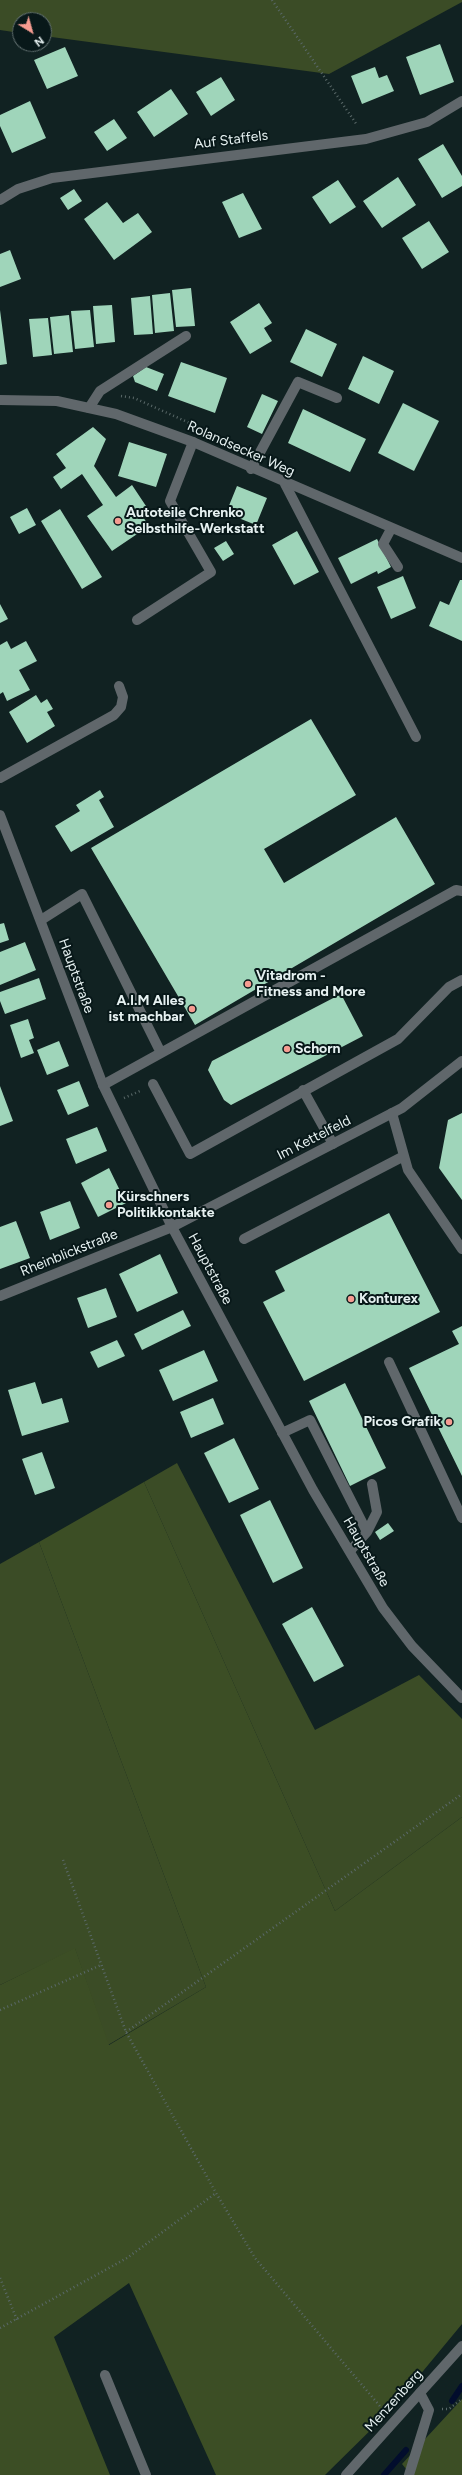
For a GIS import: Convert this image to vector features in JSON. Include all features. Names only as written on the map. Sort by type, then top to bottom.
[{"type":"street","name":"Auf Staffels","points":[[0,200],[18,189],[52,178],[366,139],[426,122],[462,101]]},
{"type":"street","points":[[89,408],[100,392],[186,336]]},
{"type":"street","points":[[251,469],[298,382],[337,398]]},
{"type":"street","name":"Rolandsecker Weg","points":[[0,400],[57,401],[116,414],[193,442],[285,484],[462,558]]},
{"type":"street","points":[[137,620],[211,572],[170,501],[193,442]]},
{"type":"street","points":[[285,484],[416,737]]},
{"type":"street","points":[[390,529],[383,544],[398,568]]},
{"type":"street","points":[[0,778],[114,715],[120,707],[123,697],[119,686]]},
{"type":"street","name":"Hauptstraße","points":[[0,815],[103,1085],[172,1227],[282,1433],[383,1608],[412,1646],[462,1698]]},
{"type":"street","points":[[103,1085],[456,890],[462,891]]},
{"type":"street","points":[[41,920],[82,894],[161,1053]]},
{"type":"street","points":[[154,1084],[190,1154],[303,1090],[398,1039],[449,986],[462,980]]},
{"type":"street","name":"Im Kettelfeld","points":[[172,1227],[392,1113],[432,1087],[462,1061]]},
{"type":"street","points":[[303,1090],[332,1144]]},
{"type":"street","points":[[392,1113],[408,1170],[462,1249]]},
{"type":"street","points":[[244,1239],[404,1156]]},
{"type":"street","name":"Rheinblickstraße","points":[[0,1296],[172,1227]]},
{"type":"street","points":[[389,1362],[462,1518]]},
{"type":"street","points":[[282,1433],[310,1420],[367,1532]]},
{"type":"street","points":[[350,1551],[367,1532],[377,1512],[372,1484]]},
{"type":"street","name":"Menzenberg","points":[[346,2475],[462,2346]]},
{"type":"street","points":[[105,2375],[146,2475]]},
{"type":"street","points":[[409,2475],[429,2410],[420,2393]]},
{"type":"path","points":[[272,0],[366,139]]},
{"type":"path","points":[[124,1099],[133,1094]]},
{"type":"path","points":[[126,2032],[462,1794]]},
{"type":"path","points":[[63,1860],[126,2032],[216,2193],[255,2258],[393,2422]]},
{"type":"path","points":[[0,2010],[102,1965]]},
{"type":"path","points":[[0,2328],[127,2258],[216,2193]]},
{"type":"path","points":[[0,2278],[17,2320]]},
{"type":"path","points":[[429,2410],[449,2409],[462,2399]]},
{"type":"green space","points":[[0,0],[462,0],[462,2],[329,74],[52,37],[52,12],[12,12],[12,32],[0,30]]},
{"type":"green space","points":[[177,1463],[315,1730],[419,1675],[462,1719],[462,1817],[335,1911],[144,1482]]},
{"type":"green space","points":[[144,1482],[335,1911],[462,1817],[462,2324],[390,2411],[325,2475],[216,2475],[129,2283],[54,2337],[110,2475],[0,2475],[0,1985],[75,1948],[109,2045],[206,1987],[39,1542]]},
{"type":"green space","points":[[39,1542],[206,1987],[108,2045],[75,1949],[0,1985],[0,1564]]},
{"type":"green space","points":[[462,2399],[462,2475],[411,2475],[402,2464]]},
{"type":"building","points":[[440,44],[454,82],[420,95],[406,57]]},
{"type":"building","points":[[65,47],[78,76],[47,89],[34,60]]},
{"type":"building","points":[[375,67],[379,78],[387,75],[394,91],[362,104],[351,76]]},
{"type":"building","points":[[221,77],[235,100],[211,116],[196,92]]},
{"type":"building","points":[[171,89],[188,114],[154,137],[137,112]]},
{"type":"building","points":[[30,101],[46,138],[12,153],[0,126],[0,115]]},
{"type":"building","points":[[114,119],[127,138],[107,151],[94,132]]},
{"type":"building","points":[[443,144],[462,176],[462,186],[442,198],[418,159]]},
{"type":"building","points":[[398,177],[416,205],[382,228],[363,201]]},
{"type":"building","points":[[338,180],[356,207],[330,224],[312,197]]},
{"type":"building","points":[[74,189],[82,201],[68,210],[60,198]]},
{"type":"building","points":[[243,193],[262,229],[239,238],[222,202]]},
{"type":"building","points":[[107,202],[123,223],[138,213],[152,232],[114,260],[84,219]]},
{"type":"building","points":[[429,221],[449,252],[422,269],[402,238]]},
{"type":"building","points":[[10,250],[21,279],[0,287],[0,254]]},
{"type":"building","points":[[191,288],[195,326],[176,327],[172,290]]},
{"type":"building","points":[[170,293],[174,331],[155,333],[152,295]]},
{"type":"building","points":[[150,296],[153,334],[134,335],[131,298]]},
{"type":"building","points":[[259,303],[272,323],[264,328],[272,341],[250,354],[230,322]]},
{"type":"building","points":[[112,305],[115,342],[96,344],[93,306]]},
{"type":"building","points":[[0,310],[7,364],[0,365]]},
{"type":"building","points":[[90,310],[94,347],[75,349],[71,311]]},
{"type":"building","points":[[69,315],[73,352],[54,354],[50,317]]},
{"type":"building","points":[[48,318],[52,355],[33,357],[29,319]]},
{"type":"building","points":[[306,329],[337,344],[322,377],[290,362]]},
{"type":"building","points":[[363,356],[394,371],[379,404],[348,389]]},
{"type":"building","points":[[181,362],[227,378],[215,413],[168,396]]},
{"type":"building","points":[[146,367],[164,374],[157,391],[135,382],[133,376]]},
{"type":"building","points":[[262,394],[278,401],[262,434],[247,427]]},
{"type":"building","points":[[403,403],[439,421],[414,471],[378,453]]},
{"type":"building","points":[[303,409],[366,439],[350,472],[288,443]]},
{"type":"building","points":[[93,427],[106,439],[94,466],[116,497],[132,485],[146,506],[139,511],[149,526],[112,551],[87,516],[103,505],[82,474],[61,489],[53,477],[66,468],[56,454]]},
{"type":"building","points":[[129,442],[167,454],[156,487],[118,476]]},
{"type":"building","points":[[237,486],[267,498],[256,525],[226,513]]},
{"type":"building","points":[[27,508],[36,525],[19,534],[10,517]]},
{"type":"building","points":[[60,509],[102,577],[82,589],[41,521]]},
{"type":"building","points":[[297,531],[319,572],[294,585],[272,545]]},
{"type":"building","points":[[377,539],[391,567],[378,574],[377,571],[351,584],[338,558]]},
{"type":"building","points":[[226,541],[234,554],[223,561],[214,548]]},
{"type":"building","points":[[403,576],[416,608],[391,619],[377,587]]},
{"type":"building","points":[[460,580],[462,580],[462,641],[429,626],[440,601],[449,605]]},
{"type":"building","points":[[0,604],[8,619],[0,623]]},
{"type":"building","points":[[7,641],[11,649],[26,641],[37,661],[19,670],[30,690],[7,701],[3,692],[0,694],[0,645]]},
{"type":"building","points":[[36,695],[41,703],[47,699],[53,709],[47,712],[55,726],[27,743],[9,712]]},
{"type":"building","points":[[311,719],[356,795],[264,849],[284,883],[396,817],[435,884],[195,1025],[91,848]]},
{"type":"building","points":[[100,790],[104,797],[99,800],[114,827],[71,852],[55,826],[80,811],[76,805]]},
{"type":"building","points":[[4,923],[9,940],[0,943],[0,924]]},
{"type":"building","points":[[25,942],[36,970],[0,985],[0,952]]},
{"type":"building","points":[[39,978],[46,999],[5,1014],[0,1001],[0,992]]},
{"type":"building","name":"Schorn","points":[[341,994],[363,1036],[231,1105],[224,1100],[208,1070],[212,1061]]},
{"type":"building","points":[[28,1019],[34,1038],[29,1040],[34,1053],[21,1058],[10,1025]]},
{"type":"building","points":[[59,1041],[69,1066],[47,1075],[37,1050]]},
{"type":"building","points":[[79,1081],[89,1106],[68,1115],[57,1090]]},
{"type":"building","points":[[0,1086],[13,1121],[0,1126]]},
{"type":"building","points":[[462,1113],[462,1200],[439,1168],[448,1120]]},
{"type":"building","points":[[97,1127],[107,1151],[76,1164],[66,1139]]},
{"type":"building","points":[[109,1168],[126,1203],[98,1217],[81,1183]]},
{"type":"building","points":[[70,1201],[80,1228],[50,1240],[40,1212]]},
{"type":"building","name":"Konturex","points":[[389,1213],[440,1312],[304,1381],[263,1302],[285,1291],[275,1271]]},
{"type":"building","points":[[16,1221],[30,1258],[0,1269],[0,1227]]},
{"type":"building","points":[[160,1254],[178,1293],[137,1312],[119,1274]]},
{"type":"building","points":[[106,1288],[117,1317],[88,1328],[77,1298]]},
{"type":"building","points":[[183,1310],[191,1326],[142,1350],[134,1334]]},
{"type":"building","name":"Picos Grafik","points":[[462,1326],[462,1476],[409,1368],[459,1344],[452,1331]]},
{"type":"building","points":[[117,1340],[125,1356],[98,1368],[90,1352]]},
{"type":"building","points":[[204,1350],[218,1381],[173,1401],[159,1370]]},
{"type":"building","points":[[35,1382],[42,1404],[62,1398],[69,1422],[22,1436],[8,1390]]},
{"type":"building","points":[[345,1383],[386,1468],[350,1486],[309,1401]]},
{"type":"building","points":[[213,1398],[224,1424],[191,1438],[180,1412]]},
{"type":"building","points":[[234,1438],[259,1489],[229,1503],[204,1453]]},
{"type":"building","points":[[42,1452],[55,1488],[35,1495],[22,1459]]},
{"type":"building","points":[[270,1500],[303,1568],[273,1583],[240,1515]]},
{"type":"building","points":[[388,1523],[394,1531],[380,1540],[375,1532]]},
{"type":"building","points":[[312,1607],[344,1666],[314,1682],[282,1624]]},
{"type":"waterway","points":[[452,2401],[462,2386]]},
{"type":"waterway","points":[[384,2475],[406,2450]]},
{"type":"place","name":"Autoteile Chrenko Selbsthilfe-Werkstatt","points":[[118,521]]},
{"type":"place","name":"Vitadrom - Fitness and More","points":[[248,984]]},
{"type":"place","name":"A.I.M Alles ist machbar","points":[[192,1009]]},
{"type":"place","name":"Schorn","points":[[287,1049]]},
{"type":"place","name":"Kürschners Politikkontakte","points":[[109,1205]]},
{"type":"place","name":"Konturex","points":[[351,1299]]},
{"type":"place","name":"Picos Grafik","points":[[449,1422]]}]
